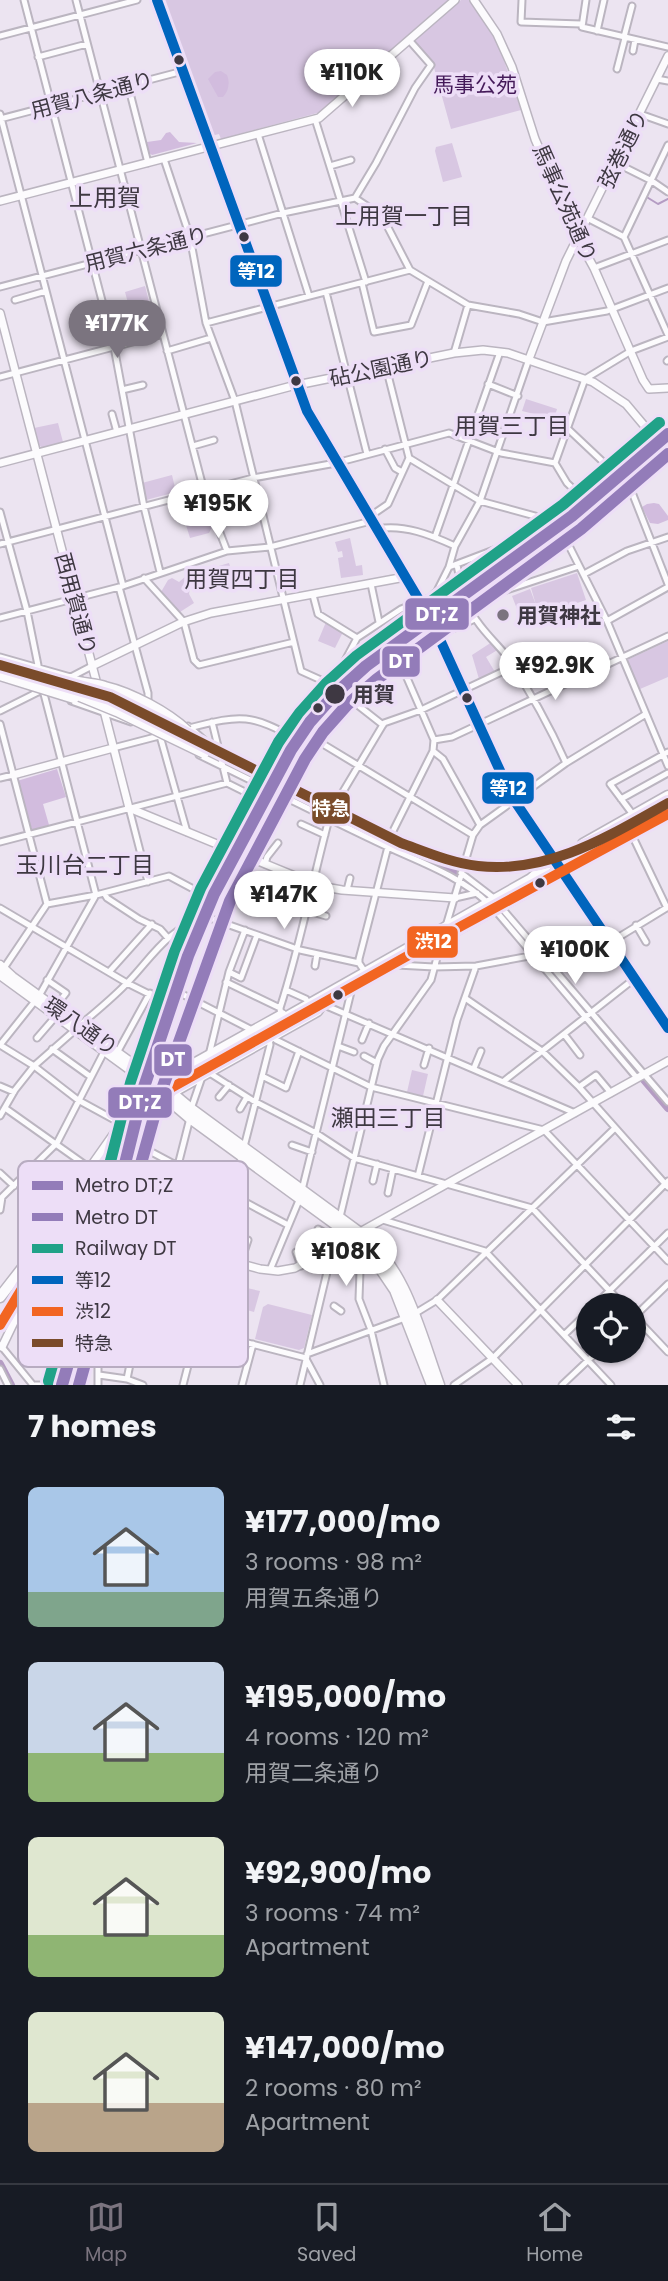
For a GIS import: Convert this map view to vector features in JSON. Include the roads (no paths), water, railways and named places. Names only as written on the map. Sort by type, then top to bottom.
[{"type":"highway","points":[[0,660],[117,701],[401,844],[447,861],[476,867],[518,867],[557,859],[597,842],[668,803]]},
{"type":"highway","points":[[0,660],[105,687],[125,695],[168,715],[203,745]]},
{"type":"highway","points":[[0,675],[75,694],[134,719],[398,848],[461,870],[507,873],[550,867],[589,853],[668,812]]},
{"type":"highway","points":[[78,688],[125,695]]},
{"type":"highway","points":[[494,904],[531,879],[553,858],[668,796]]},
{"type":"highway","points":[[162,1090],[180,1086],[206,1073],[309,1003],[322,1001],[362,968],[445,931],[632,835],[668,812]]},
{"type":"highway","points":[[107,1161],[141,1112],[185,1069],[252,1032],[277,1025],[352,988],[394,965],[445,931]]},
{"type":"highway","points":[[185,1069],[184,1076],[192,1080]]},
{"type":"highway","points":[[97,1161],[125,1120],[147,1076]]},
{"type":"highway","points":[[180,1086],[178,1093],[181,1101]]},
{"type":"highway","name":"環八通り","points":[[162,1090],[181,1101],[191,1113]]},
{"type":"highway","name":"環八通り","points":[[162,1090],[339,1222],[390,1264],[426,1359],[439,1385]]},
{"type":"highway","points":[[125,1120],[141,1112]]},
{"type":"highway","points":[[114,1161],[129,1140],[141,1112]]},
{"type":"highway","points":[[0,1297],[18,1273]]},
{"type":"highway","points":[[0,1305],[18,1280]]},
{"type":"highway","points":[[0,1316],[18,1287]]},
{"type":"highway","points":[[0,1325],[18,1301]]},
{"type":"highway","name":"環八通り","points":[[426,1359],[432,1385]]},
{"type":"main road","name":"環八通り","points":[[1,969],[36,999],[118,1051],[162,1090]]},
{"type":"main road","name":"環八通り","points":[[78,1027],[105,1050],[147,1076]]},
{"type":"street","points":[[23,0],[114,347],[144,507],[160,572]]},
{"type":"street","points":[[76,0],[204,491],[227,551]]},
{"type":"street","points":[[0,36],[137,0]]},
{"type":"street","points":[[157,0],[307,411],[439,635],[514,800],[668,1028]]},
{"type":"street","points":[[0,201],[322,116],[455,0]]},
{"type":"street","name":"馬事公苑通り","points":[[474,0],[497,34],[512,67],[533,132],[578,239],[649,389],[668,388]]},
{"type":"street","points":[[522,0],[522,22],[581,24],[582,27],[597,31],[668,47]]},
{"type":"street","points":[[581,24],[586,0]]},
{"type":"street","points":[[597,31],[604,0]]},
{"type":"street","points":[[617,69],[632,6]]},
{"type":"street","points":[[409,40],[431,65],[355,198],[382,216],[410,270],[468,305],[519,314],[542,322],[612,309],[668,288]]},
{"type":"street","points":[[632,51],[635,40]]},
{"type":"street","points":[[38,57],[87,44]]},
{"type":"street","name":"弦巻通り","points":[[529,359],[566,261],[668,56]]},
{"type":"street","name":"用賀八条通り","points":[[0,117],[183,71]]},
{"type":"street","points":[[657,79],[668,81]]},
{"type":"street","points":[[128,85],[148,163]]},
{"type":"street","points":[[639,114],[668,124]]},
{"type":"street","points":[[0,117],[86,440],[148,699]]},
{"type":"street","points":[[315,119],[364,282],[374,332],[411,326],[428,281]]},
{"type":"street","points":[[258,134],[309,296]]},
{"type":"street","points":[[624,237],[668,145]]},
{"type":"street","points":[[164,159],[190,237],[206,323],[235,401],[302,671],[335,687],[383,725]]},
{"type":"street","points":[[330,166],[351,160]]},
{"type":"street","points":[[616,163],[668,190]]},
{"type":"street","name":"用賀六条通り","points":[[0,287],[283,213],[355,198]]},
{"type":"street","points":[[588,503],[567,483],[555,463],[585,379],[631,351],[668,336],[624,237],[589,219]]},
{"type":"street","points":[[594,268],[668,240]]},
{"type":"street","points":[[206,323],[410,270]]},
{"type":"street","points":[[15,300],[46,291]]},
{"type":"street","points":[[326,292],[367,454]]},
{"type":"street","points":[[453,353],[468,305]]},
{"type":"street","name":"西用賀通り","points":[[0,313],[129,808]]},
{"type":"street","points":[[0,377],[163,334]]},
{"type":"street","points":[[167,351],[211,338]]},
{"type":"street","name":"砧公園通り","points":[[0,463],[297,385],[471,351],[500,351],[600,385],[620,399],[658,442]]},
{"type":"street","points":[[435,537],[500,351]]},
{"type":"street","points":[[173,1006],[212,899],[301,736],[317,709],[335,687],[357,638],[401,609],[420,603],[437,591],[449,567],[455,546],[480,501],[529,359]]},
{"type":"street","points":[[0,618],[121,587],[227,551],[270,547],[370,519],[388,504],[409,458],[386,367]]},
{"type":"street","points":[[122,390],[142,384]]},
{"type":"street","points":[[488,384],[518,396]]},
{"type":"street","points":[[112,414],[117,432]]},
{"type":"street","points":[[566,427],[621,475],[652,542],[668,586],[607,621]]},
{"type":"street","points":[[0,544],[253,478],[336,463],[449,433],[498,452],[555,463]]},
{"type":"street","points":[[335,687],[394,649],[431,620],[466,600],[528,549],[560,527],[668,434]]},
{"type":"street","points":[[193,446],[214,440]]},
{"type":"street","points":[[386,449],[395,468],[402,472]]},
{"type":"street","points":[[409,458],[480,501],[557,522],[607,621],[646,715],[666,753],[668,766]]},
{"type":"street","points":[[0,512],[27,611],[43,690],[96,895],[36,999],[0,1045],[34,1066],[78,1100],[125,1120]]},
{"type":"street","points":[[377,529],[412,530],[455,546]]},
{"type":"street","points":[[449,567],[521,541],[549,534]]},
{"type":"street","points":[[584,574],[627,551],[668,537]]},
{"type":"street","points":[[521,541],[528,543],[528,549]]},
{"type":"street","points":[[457,565],[466,600],[475,619],[534,698],[566,763]]},
{"type":"street","points":[[466,600],[579,566]]},
{"type":"street","points":[[0,711],[184,622],[224,609],[405,577]]},
{"type":"street","points":[[144,578],[184,622],[194,660],[200,666],[294,642]]},
{"type":"street","points":[[371,584],[379,622]]},
{"type":"street","points":[[313,594],[318,614],[357,638]]},
{"type":"street","points":[[439,635],[475,619]]},
{"type":"street","points":[[434,740],[452,737],[668,636]]},
{"type":"street","points":[[0,1116],[34,1066],[127,983],[168,938],[183,926],[203,918],[362,968],[387,847],[433,751],[434,740],[394,649]]},
{"type":"street","points":[[0,660],[125,689],[170,712],[219,751],[391,835],[465,862],[514,864],[553,858]]},
{"type":"street","points":[[240,1161],[333,807],[383,725],[512,667]]},
{"type":"street","points":[[0,675],[160,736],[459,880],[494,904],[541,954],[640,1077],[668,1102]]},
{"type":"street","points":[[300,1385],[377,1063],[382,1049],[431,980],[473,835],[480,825],[566,763],[646,715]]},
{"type":"street","points":[[0,778],[212,722],[233,718],[251,719],[301,736],[358,765],[473,835]]},
{"type":"street","points":[[212,722],[227,783]]},
{"type":"street","points":[[0,724],[47,904]]},
{"type":"street","points":[[160,736],[187,832]]},
{"type":"street","points":[[433,751],[443,759],[480,825]]},
{"type":"street","points":[[634,816],[610,784],[666,753]]},
{"type":"street","points":[[621,799],[668,773]]},
{"type":"street","points":[[0,842],[227,783],[265,802]]},
{"type":"street","points":[[129,808],[327,888],[454,898],[477,893]]},
{"type":"street","points":[[129,808],[148,882]]},
{"type":"street","points":[[301,824],[325,835]]},
{"type":"street","points":[[394,965],[476,965],[609,941],[667,907],[632,835]]},
{"type":"street","points":[[265,864],[278,843]]},
{"type":"street","points":[[461,873],[481,886],[533,956],[588,1015]]},
{"type":"street","points":[[1,969],[47,904],[96,895],[169,876],[212,899]]},
{"type":"street","points":[[347,890],[350,878]]},
{"type":"street","points":[[325,898],[327,888]]},
{"type":"street","points":[[104,893],[107,898],[139,919],[152,924],[168,938]]},
{"type":"street","points":[[0,908],[127,983],[173,1006]]},
{"type":"street","points":[[305,911],[326,916]]},
{"type":"street","points":[[109,972],[152,924]]},
{"type":"street","points":[[636,925],[646,942]]},
{"type":"street","points":[[208,1056],[226,982],[244,930]]},
{"type":"street","points":[[229,972],[241,978],[257,934]]},
{"type":"street","points":[[147,1076],[196,939]]},
{"type":"street","points":[[315,967],[317,954]]},
{"type":"street","points":[[418,1176],[448,1056],[476,965]]},
{"type":"street","points":[[504,1081],[634,978]]},
{"type":"street","points":[[37,1038],[65,993],[47,980]]},
{"type":"street","points":[[226,982],[277,1025]]},
{"type":"street","points":[[270,1270],[301,1194],[352,988]]},
{"type":"street","points":[[286,990],[309,1003]]},
{"type":"street","points":[[178,992],[252,1032]]},
{"type":"street","points":[[118,1051],[150,993]]},
{"type":"street","points":[[454,1385],[493,1358],[667,1184],[614,1129],[579,1087],[542,1051],[465,999]]},
{"type":"street","points":[[322,1001],[346,1014],[575,1113]]},
{"type":"street","points":[[362,1040],[369,1023]]},
{"type":"street","points":[[277,1025],[276,1040],[371,1087],[544,1130],[668,1261]]},
{"type":"street","points":[[564,1034],[580,1055]]},
{"type":"street","points":[[160,1045],[195,1063]]},
{"type":"street","points":[[338,1046],[354,1052]]},
{"type":"street","points":[[424,1065],[429,1048]]},
{"type":"street","points":[[52,1049],[91,1077]]},
{"type":"street","points":[[39,1161],[57,1143],[105,1050]]},
{"type":"street","points":[[262,1076],[286,1088],[299,1051]]},
{"type":"street","points":[[474,1068],[481,1051]]},
{"type":"street","points":[[364,1056],[377,1063]]},
{"type":"street","points":[[248,1266],[270,1270],[302,1266],[358,1238],[383,1220],[668,1061]]},
{"type":"street","points":[[179,1161],[191,1113],[206,1073],[316,1133],[354,1158],[531,1208],[613,1293]]},
{"type":"street","points":[[579,1087],[596,1075],[611,1093]]},
{"type":"street","points":[[219,1097],[229,1085]]},
{"type":"street","points":[[0,1086],[14,1092]]},
{"type":"street","points":[[240,1109],[247,1097]]},
{"type":"street","points":[[5,1108],[81,1161]]},
{"type":"street","points":[[248,1343],[306,1357],[410,1316],[437,1300],[614,1129]]},
{"type":"street","points":[[129,1140],[169,1161]]},
{"type":"street","points":[[127,1161],[132,1145],[129,1140]]},
{"type":"street","points":[[292,1145],[312,1152]]},
{"type":"street","points":[[373,1181],[377,1164]]},
{"type":"street","points":[[388,1192],[393,1169]]},
{"type":"street","points":[[0,1173],[14,1186]]},
{"type":"street","points":[[0,1210],[1,1196],[18,1182]]},
{"type":"street","points":[[248,1204],[288,1226]]},
{"type":"street","points":[[383,1220],[485,1251],[576,1347]]},
{"type":"street","points":[[318,1229],[335,1239]]},
{"type":"street","points":[[607,1293],[668,1233]]},
{"type":"street","points":[[358,1238],[359,1299],[371,1330],[384,1385]]},
{"type":"street","points":[[313,1246],[320,1250],[322,1255]]},
{"type":"street","points":[[296,1252],[302,1266]]},
{"type":"street","points":[[646,1305],[668,1284]]},
{"type":"street","points":[[437,1300],[518,1385]]},
{"type":"street","points":[[334,1306],[341,1311]]},
{"type":"street","points":[[18,1308],[1,1347],[18,1367]]},
{"type":"street","points":[[564,1335],[576,1324]]},
{"type":"street","points":[[646,1329],[668,1352]]},
{"type":"street","points":[[248,1363],[253,1344]]},
{"type":"street","points":[[306,1357],[320,1385]]},
{"type":"street","points":[[562,1385],[586,1363]]},
{"type":"street","points":[[592,1363],[611,1385]]},
{"type":"street","points":[[18,1367],[34,1385],[51,1385]]},
{"type":"street","points":[[72,1385],[77,1367]]},
{"type":"street","points":[[98,1385],[99,1367]]},
{"type":"street","points":[[127,1379],[129,1367]]},
{"type":"street","points":[[183,1385],[188,1367]]},
{"type":"street","points":[[242,1385],[247,1367]]},
{"type":"street","points":[[0,1369],[8,1385]]},
{"type":"street","points":[[99,1375],[127,1379],[143,1385]]},
{"type":"waterway","points":[[645,196],[658,204],[668,199]]},
{"type":"waterway","points":[[419,854],[458,875]]},
{"type":"waterway","points":[[500,911],[668,1108]]},
{"type":"waterway","points":[[0,1364],[11,1385]]},
{"type":"tunnel","points":[[162,1095],[245,1046]]},
{"type":"tunnel","points":[[140,1112],[164,1088]]},
{"type":"metro line","name":"DT;Z","points":[[126,1161],[144,1087],[188,956],[214,894],[291,750],[310,722],[335,694],[366,666],[572,516],[668,434]]},
{"type":"metro line","name":"DT","points":[[142,1161],[161,1092],[230,901],[305,759],[323,732],[347,705],[377,679],[581,529],[668,454]]},
{"type":"metro line","name":"DT;Z","points":[[62,1385],[67,1367]]},
{"type":"metro line","name":"DT","points":[[79,1385],[84,1367]]},
{"type":"rail line","name":"DT","points":[[111,1161],[131,1083],[175,952],[201,889],[279,742],[300,713],[326,684],[357,656],[563,505],[659,423]]},
{"type":"rail line","name":"DT","points":[[49,1381],[53,1367]]},
{"type":"place","name":"用賀神社","points":[[503,615]]},
{"type":"place","name":"用賀","points":[[335,694]]},
{"type":"district","name":"上用賀","points":[[105,197]]},
{"type":"district","name":"上用賀一丁目","points":[[404,216]]},
{"type":"district","name":"用賀三丁目","points":[[512,426]]},
{"type":"district","name":"用賀四丁目","points":[[242,579]]},
{"type":"district","name":"玉川台二丁目","points":[[85,865]]},
{"type":"district","name":"瀬田三丁目","points":[[388,1118]]},
{"type":"park label","name":"馬事公苑","points":[[475,84]]}]
